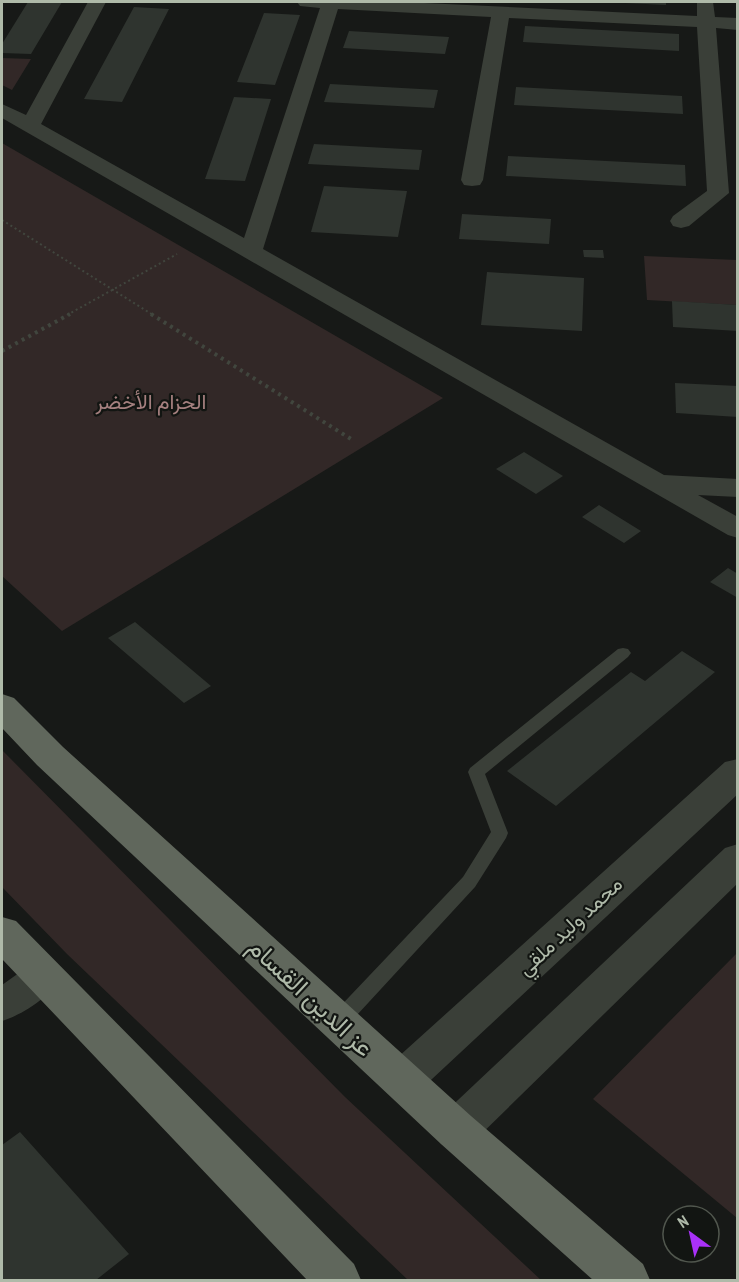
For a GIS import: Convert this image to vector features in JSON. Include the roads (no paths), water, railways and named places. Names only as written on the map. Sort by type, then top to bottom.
[{"type":"highway","name":"عز الدين القسام","points":[[2,707],[50,756],[338,1022],[627,1281]]},
{"type":"highway","points":[[2,933],[338,1281]]},
{"type":"street","points":[[30,126],[97,2]]},
{"type":"street","points":[[306,2],[738,24]]},
{"type":"street","points":[[249,253],[331,2]]},
{"type":"street","points":[[681,221],[718,193],[705,2]]},
{"type":"street","points":[[472,180],[501,12]]},
{"type":"street","points":[[2,110],[249,253],[738,529]]},
{"type":"street","points":[[657,483],[738,488]]},
{"type":"street","name":"محمد وليد ملقي","points":[[402,1080],[738,772]]},
{"type":"street","points":[[456,1130],[738,860]]},
{"type":"street","points":[[2,1005],[43,976]]},
{"type":"lane","points":[[338,1022],[469,882],[500,832],[476,772],[623,653]]},
{"type":"park label","name":"الحزام الأخضر","points":[[151,402]]}]
